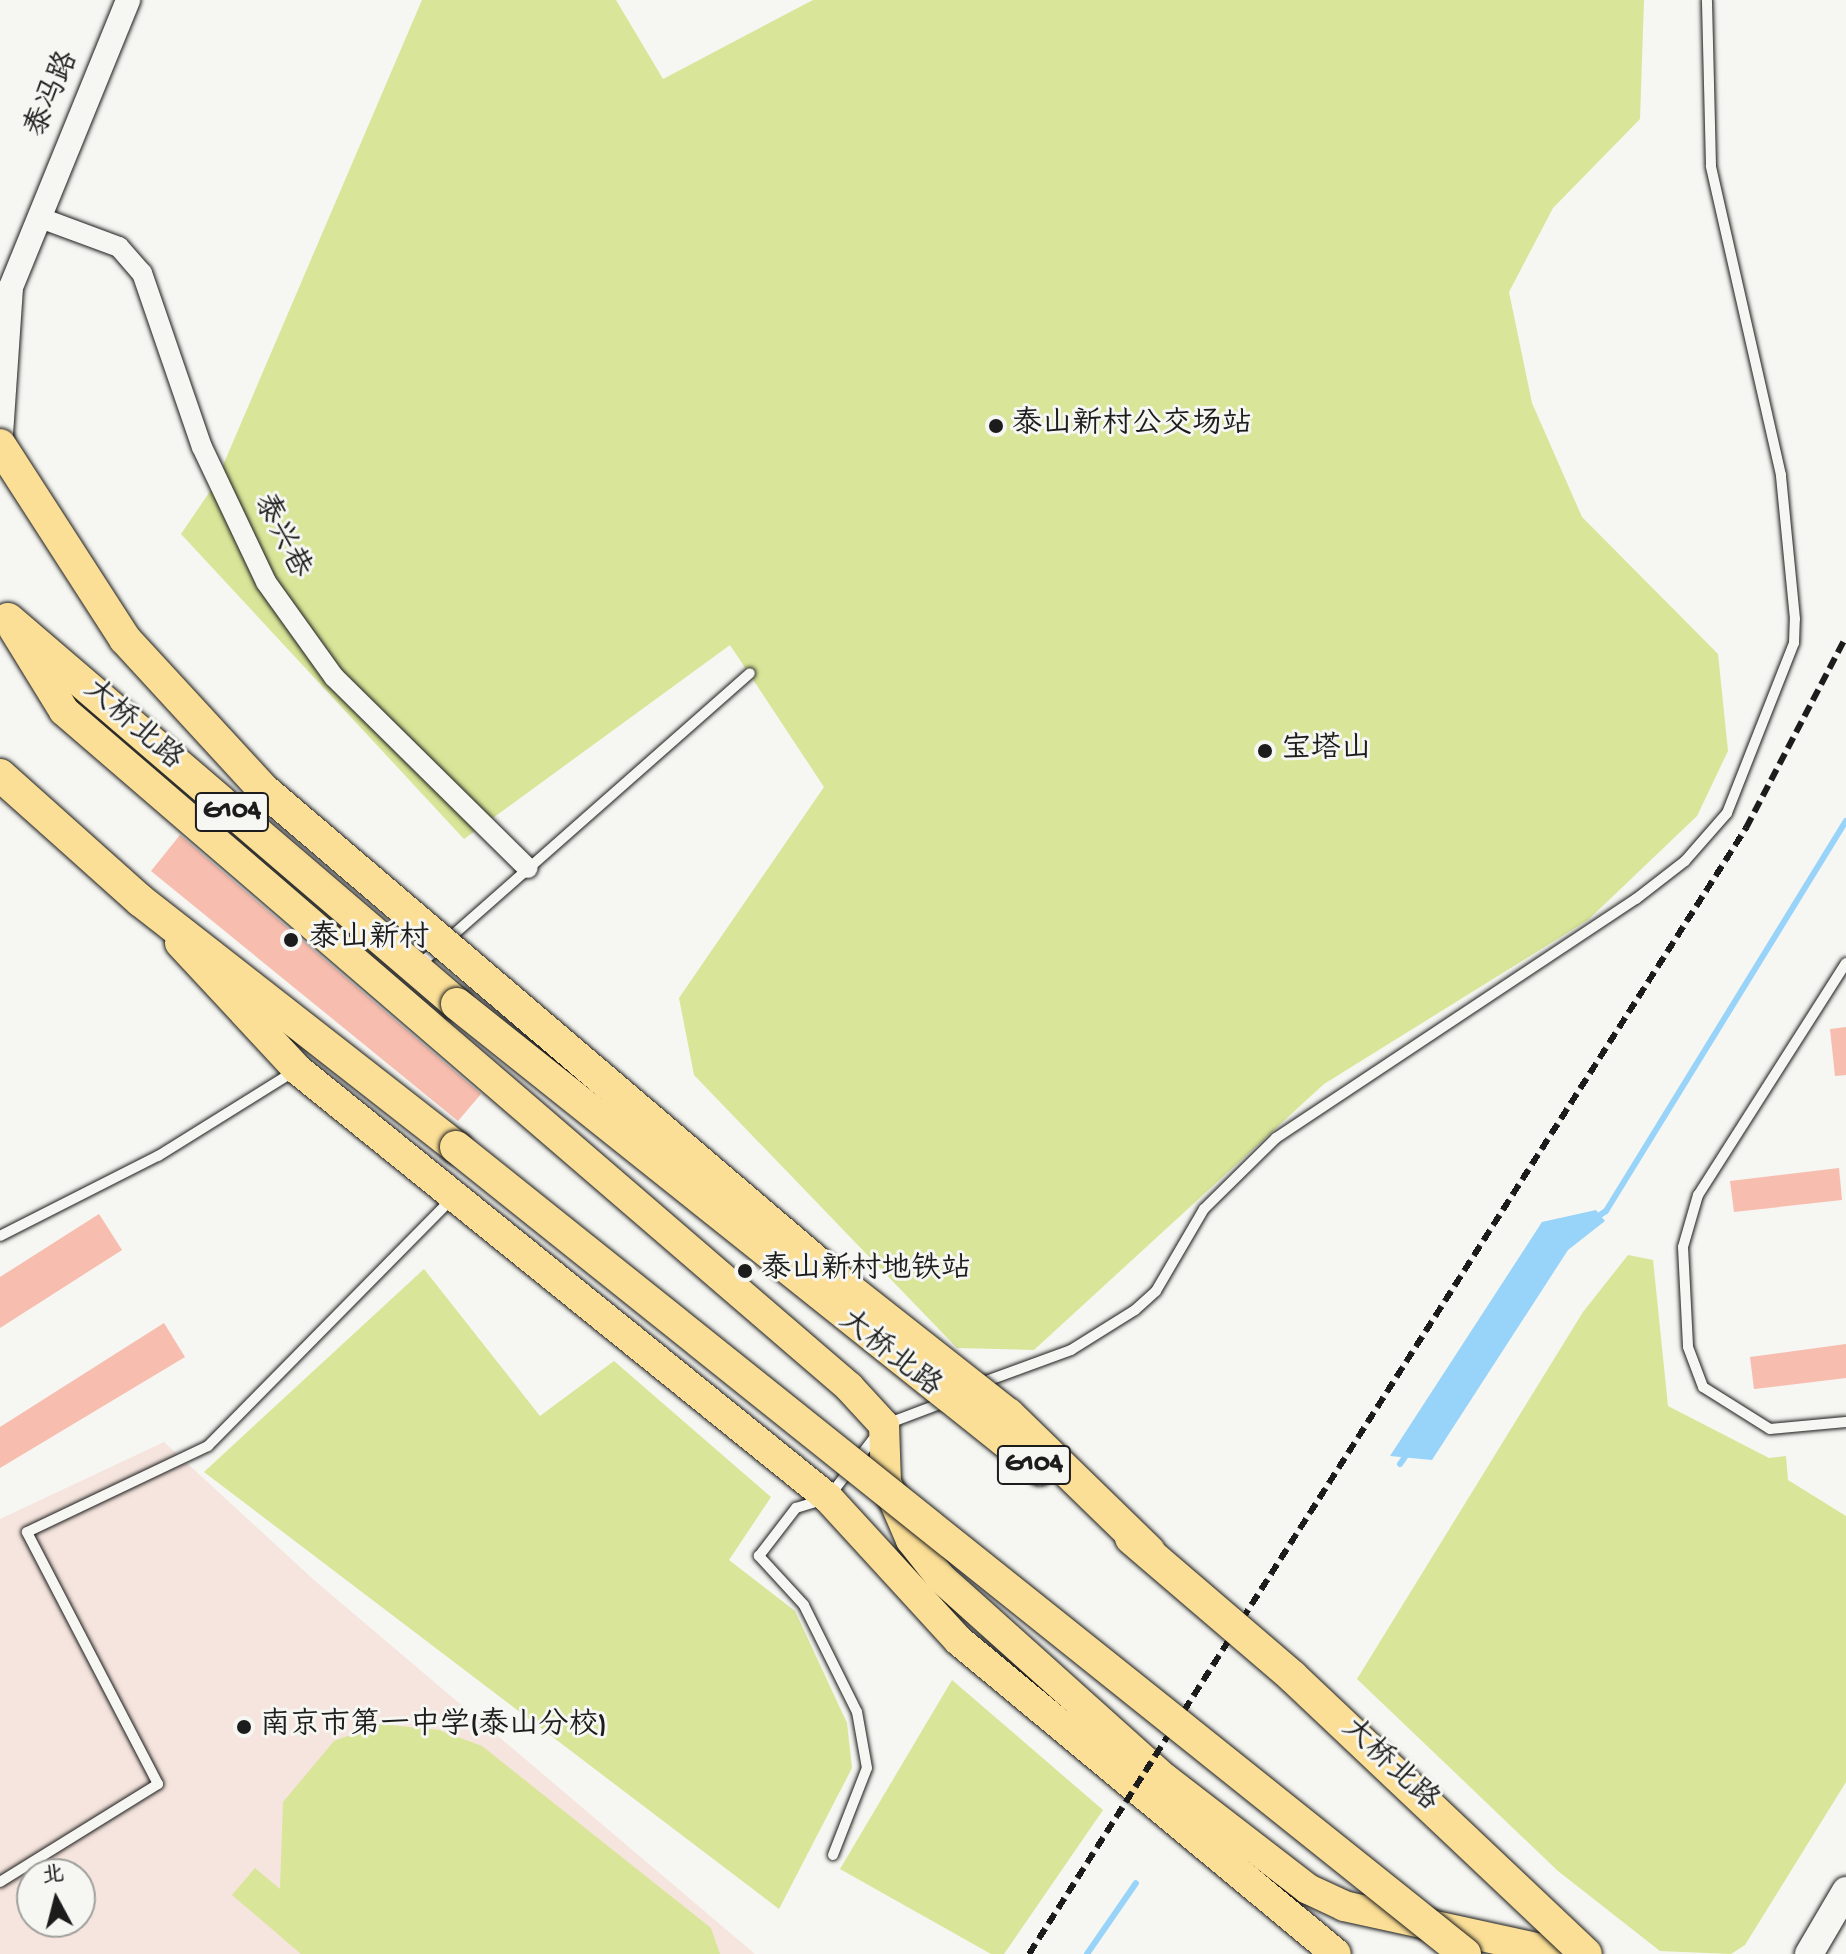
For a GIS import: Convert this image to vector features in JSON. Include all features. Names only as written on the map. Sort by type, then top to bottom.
[{"type":"highway","points":[[0,447],[125,639],[264,790],[840,1282],[1008,1414],[1149,1551]]},
{"type":"highway","name":"大桥北路","points":[[4,614],[457,1004],[899,1364],[1149,1551],[1586,1954]]},
{"type":"highway","points":[[0,775],[141,901],[456,1147],[1465,1954]]},
{"type":"main road","points":[[4,614],[64,711],[809,1350],[884,1425],[886,1482],[911,1540],[941,1578],[1164,1778],[1308,1889],[1368,1914],[1565,1954]]},
{"type":"main road","points":[[141,901],[298,1070],[828,1498],[958,1640],[1336,1954]]},
{"type":"main road","points":[[1809,1954],[1846,1891]]},
{"type":"street","name":"泰冯路","points":[[0,447],[11,287],[128,0]]},
{"type":"street","name":"泰兴巷","points":[[38,217],[119,247],[142,273],[197,433],[266,582],[334,677],[528,868]]},
{"type":"lane","points":[[833,1855],[867,1768],[857,1712],[804,1605],[759,1556],[796,1508],[828,1498],[884,1425],[1071,1350],[1135,1310],[1156,1291],[1204,1209],[1276,1138],[1636,899],[1702,846],[1727,813],[1794,643],[1795,619],[1781,475],[1711,166],[1707,0]]},
{"type":"lane","points":[[415,969],[750,673]]},
{"type":"lane","points":[[1846,963],[1698,1195],[1683,1247],[1688,1347],[1703,1387],[1770,1429],[1846,1422]]},
{"type":"lane","points":[[0,1236],[158,1156],[298,1070]]},
{"type":"lane","points":[[0,1882],[158,1784],[27,1532],[208,1446],[454,1197]]},
{"type":"shaded area","name":"南京市第一中学(泰山分校)","points":[[164,1442],[314,1580],[755,1954],[0,1954],[0,1519]]},
{"type":"green space","points":[[422,0],[616,0],[663,79],[813,0],[1644,0],[1640,119],[1553,208],[1509,292],[1532,403],[1582,517],[1718,654],[1728,751],[1697,816],[1588,920],[1324,1084],[1034,1350],[957,1348],[694,1075],[679,998],[824,787],[730,645],[464,839],[181,534],[215,484]]},
{"type":"green space","points":[[1628,1255],[1653,1260],[1668,1406],[1769,1458],[1786,1456],[1788,1480],[1846,1516],[1846,1782],[1745,1945],[1731,1954],[1660,1951],[1558,1871],[1357,1679],[1583,1312]]},
{"type":"green space","points":[[424,1269],[540,1416],[614,1361],[771,1497],[729,1560],[795,1611],[847,1723],[852,1768],[779,1909],[204,1472]]},
{"type":"green space","points":[[952,1680],[1103,1810],[1004,1954],[991,1954],[840,1869]]},
{"type":"green space","points":[[380,1724],[439,1730],[482,1746],[711,1928],[720,1954],[301,1954],[232,1895],[255,1868],[280,1889],[283,1802],[334,1741]]},
{"type":"water","points":[[1596,1210],[1605,1221],[1568,1250],[1432,1460],[1390,1456],[1542,1222]]},
{"type":"building","points":[[180,835],[481,1094],[458,1121],[151,871]]},
{"type":"building","points":[[1846,1027],[1846,1075],[1835,1076],[1830,1029]]},
{"type":"building","points":[[1839,1168],[1842,1200],[1734,1212],[1730,1181]]},
{"type":"building","points":[[99,1214],[122,1250],[0,1328],[0,1277]]},
{"type":"building","points":[[164,1323],[185,1357],[0,1468],[0,1427]]},
{"type":"building","points":[[1846,1344],[1846,1378],[1754,1389],[1750,1357]]},
{"type":"waterway","points":[[1594,1219],[1606,1211],[1846,821]]},
{"type":"waterway","points":[[1400,1464],[1409,1451]]},
{"type":"waterway","points":[[1087,1954],[1136,1883]]},
{"type":"railway","points":[[1029,1954],[1746,828],[1846,637]]},
{"type":"place","name":"泰山新村公交场站","points":[[996,426]]},
{"type":"place","name":"宝塔山","points":[[1265,751]]},
{"type":"place","name":"泰山新村","points":[[291,940]]},
{"type":"place","name":"泰山新村地铁站","points":[[745,1271]]},
{"type":"place","name":"南京市第一中学(泰山分校)","points":[[244,1727]]}]
